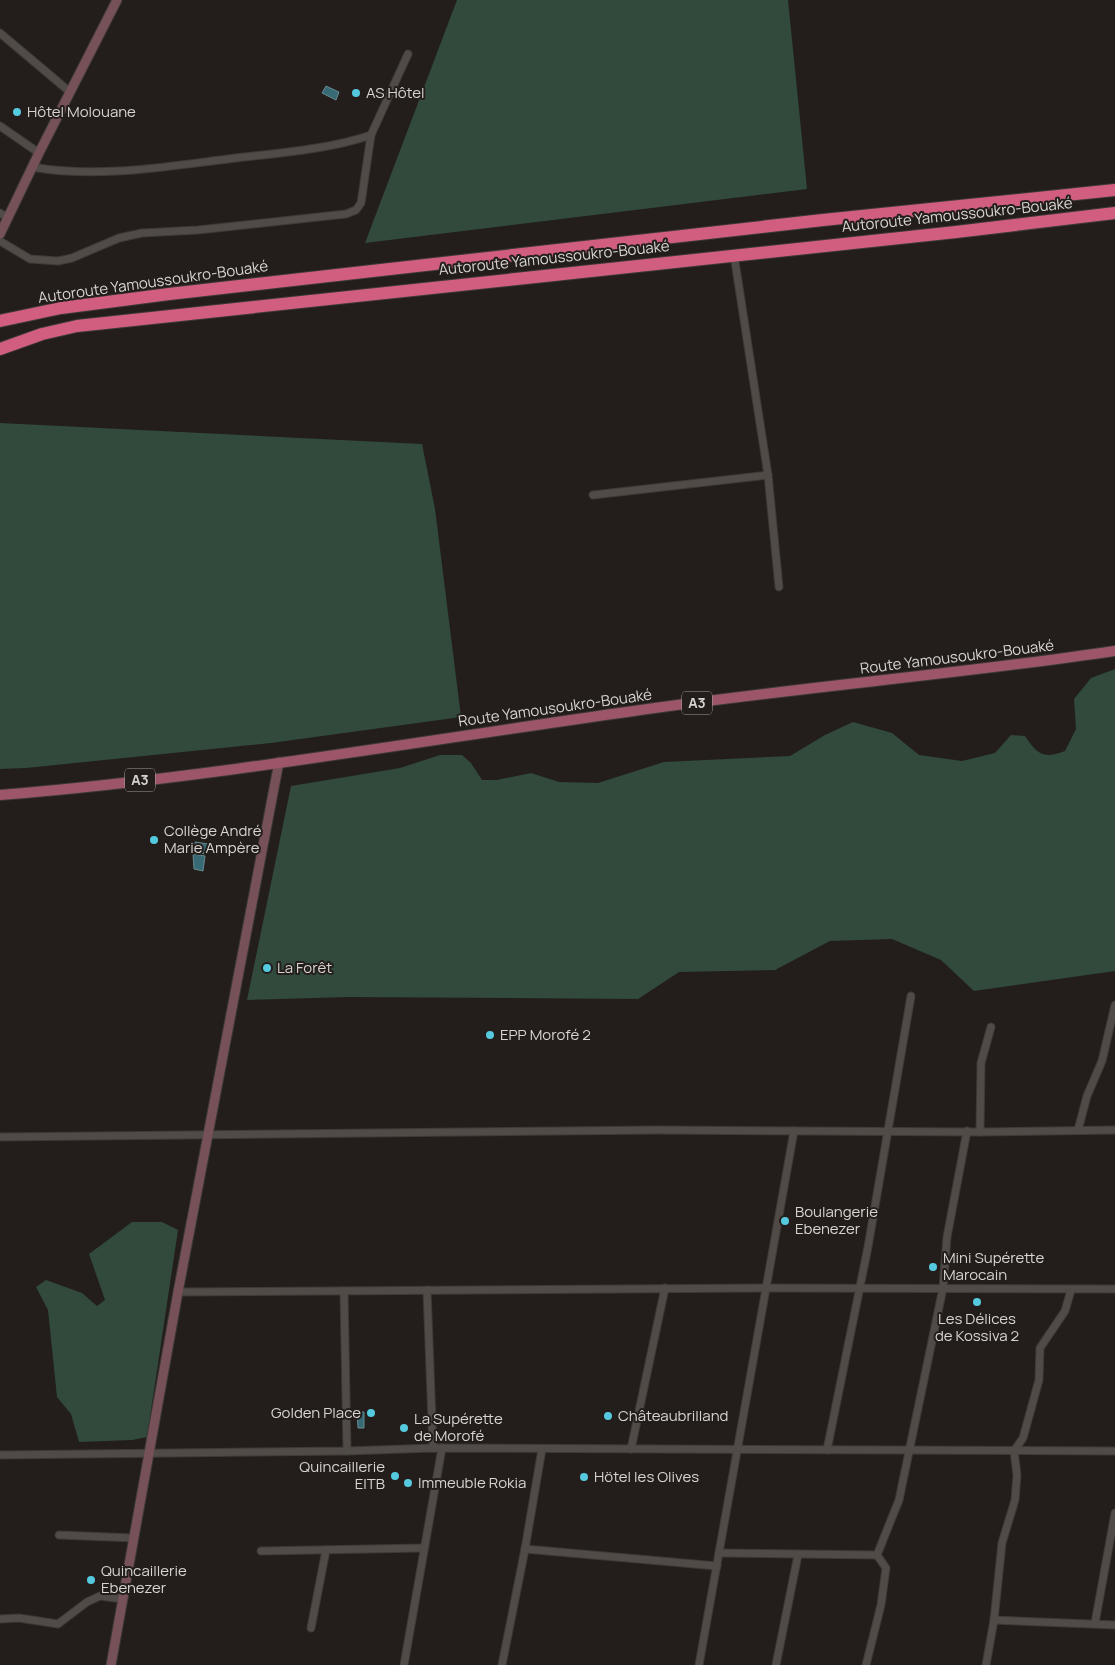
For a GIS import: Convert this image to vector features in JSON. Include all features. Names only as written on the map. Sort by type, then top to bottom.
[{"type":"highway","name":"Autoroute Yamoussoukro-Bouaké","points":[[0,321],[61,308],[169,294],[823,220],[1115,190]]},
{"type":"highway","name":"Autoroute Yamoussoukro-Bouaké","points":[[0,350],[42,334],[77,326],[1115,213]]},
{"type":"main road","name":"Route Yamousoukro-Bouaké","points":[[0,795],[95,786],[279,762],[631,711],[1014,666],[1115,651]]},
{"type":"street","points":[[0,234],[4,216],[32,167],[117,0]]},
{"type":"street","points":[[0,33],[70,92]]},
{"type":"street","points":[[0,241],[30,259],[58,261],[72,258],[119,238],[142,233],[198,230],[346,214],[356,210],[361,203],[371,135],[408,54]]},
{"type":"street","points":[[0,126],[39,153]]},
{"type":"street","points":[[32,167],[84,173],[140,169],[270,154],[355,140],[371,135]]},
{"type":"street","points":[[734,255],[768,475],[779,587]]},
{"type":"street","points":[[593,495],[768,475]]},
{"type":"street","points":[[111,1665],[178,1292],[279,762]]},
{"type":"street","points":[[827,1450],[858,1288],[868,1247],[886,1131],[911,996]]},
{"type":"street","points":[[1078,1130],[1087,1096],[1102,1061],[1115,1005]]},
{"type":"street","points":[[980,1132],[981,1063],[991,1027]]},
{"type":"street","points":[[0,1137],[1115,1130]]},
{"type":"street","points":[[699,1665],[794,1131]]},
{"type":"street","points":[[877,1554],[899,1500],[942,1288],[948,1237],[967,1131]]},
{"type":"street","points":[[178,1292],[665,1288],[1115,1289]]},
{"type":"street","points":[[631,1449],[665,1288]]},
{"type":"street","points":[[428,1290],[433,1448]]},
{"type":"street","points":[[986,1665],[994,1620],[1002,1543],[1015,1500],[1017,1475],[1014,1451],[1023,1438],[1039,1380],[1040,1348],[1065,1311],[1071,1290]]},
{"type":"street","points":[[344,1291],[347,1451]]},
{"type":"street","points":[[0,1455],[347,1451],[433,1448],[1115,1451]]},
{"type":"street","points":[[404,1665],[442,1448]]},
{"type":"street","points":[[502,1665],[526,1549],[542,1449]]},
{"type":"street","points":[[1095,1623],[1115,1513]]},
{"type":"street","points":[[59,1535],[134,1538]]},
{"type":"street","points":[[261,1551],[424,1548]]},
{"type":"street","points":[[526,1549],[717,1566]]},
{"type":"street","points":[[311,1628],[326,1550]]},
{"type":"street","points":[[719,1553],[877,1554]]},
{"type":"street","points":[[866,1665],[881,1605],[886,1568],[877,1554]]},
{"type":"street","points":[[776,1665],[798,1555]]},
{"type":"street","points":[[0,1619],[19,1618],[58,1624],[87,1602],[100,1596],[123,1599]]},
{"type":"street","points":[[994,1620],[1115,1625]]},
{"type":"green space","points":[[457,0],[788,0],[807,189],[365,243]]},
{"type":"green space","points":[[0,423],[422,444],[435,509],[461,717],[271,743],[0,769]]},
{"type":"green space","points":[[1115,669],[1115,971],[974,991],[941,960],[892,939],[830,941],[775,970],[679,972],[638,999],[347,997],[247,1000],[291,786],[400,768],[440,755],[462,755],[471,763],[482,780],[497,780],[531,773],[559,782],[598,783],[664,762],[790,756],[825,735],[853,722],[892,733],[919,755],[962,761],[995,753],[1011,735],[1025,736],[1042,754],[1051,755],[1065,751],[1076,729],[1074,699],[1091,678]]},
{"type":"green space","points":[[132,1222],[162,1222],[178,1230],[147,1437],[132,1440],[79,1442],[71,1414],[57,1397],[48,1310],[36,1287],[46,1280],[82,1293],[97,1306],[105,1300],[89,1254]]},
{"type":"water","points":[[326,86],[339,92],[336,100],[322,93]]},
{"type":"water","points":[[195,842],[208,844],[206,854],[194,852]]},
{"type":"water","points":[[193,854],[205,856],[203,871],[194,869]]},
{"type":"water","points":[[357,1412],[364,1412],[364,1428],[358,1428]]},
{"type":"place","name":"AS Hôtel","points":[[356,93]]},
{"type":"place","name":"Hôtel Molouane","points":[[17,112]]},
{"type":"place","name":"Collège André Marie Ampère","points":[[154,840]]},
{"type":"place","name":"La Forêt","points":[[267,968]]},
{"type":"place","name":"EPP Morofé 2","points":[[490,1035]]},
{"type":"place","name":"Boulangerie Ebenezer","points":[[785,1221]]},
{"type":"place","name":"Mini Supérette Marocain","points":[[933,1267]]},
{"type":"place","name":"Les Délices de Kossiva 2","points":[[977,1302]]},
{"type":"place","name":"Golden Place","points":[[371,1413]]},
{"type":"place","name":"Châteaubrilland","points":[[608,1416]]},
{"type":"place","name":"La Supérette de Morofé","points":[[404,1428]]},
{"type":"place","name":"Quincaillerie EITB","points":[[395,1476]]},
{"type":"place","name":"Hötel les Olives","points":[[584,1477]]},
{"type":"place","name":"Immeuble Rokia","points":[[408,1483]]},
{"type":"place","name":"Quincaillerie Ebenezer","points":[[91,1580]]}]
